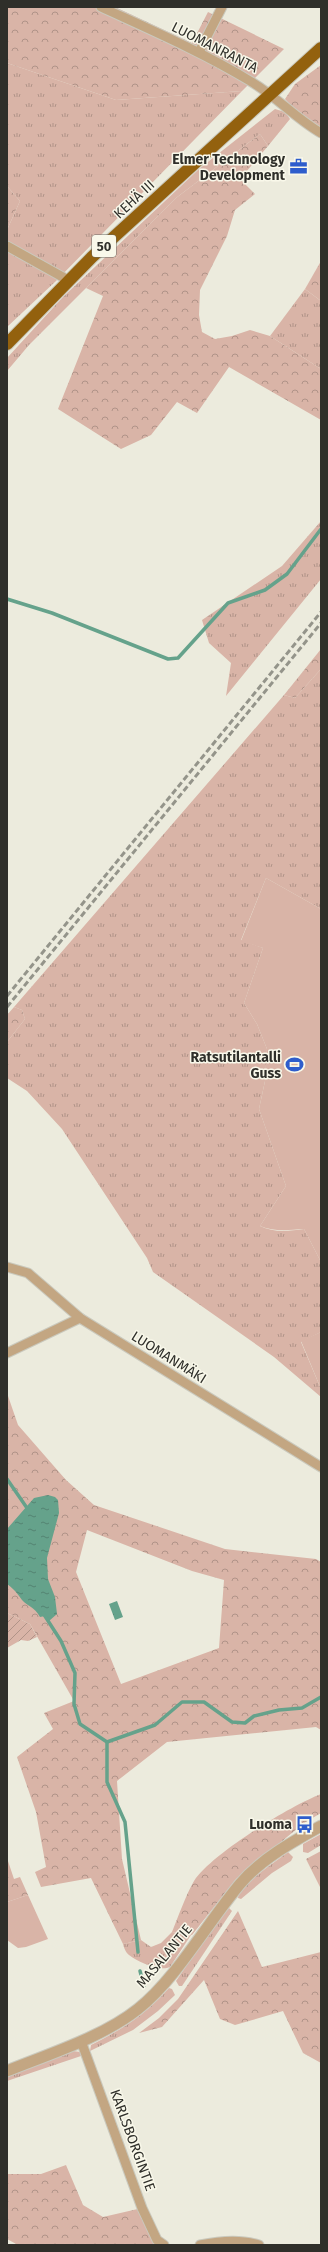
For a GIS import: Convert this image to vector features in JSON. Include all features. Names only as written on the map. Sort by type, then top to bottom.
[{"type":"highway","name":"KEHÄ III","points":[[7,344],[68,280],[321,48]]},
{"type":"street","name":"LUOMANRANTA","points":[[100,7],[199,52],[271,94],[301,121],[321,133]]},
{"type":"street","points":[[199,52],[222,7]]},
{"type":"street","points":[[7,246],[68,280]]},
{"type":"street","name":"LUOMANMÄKI","points":[[7,1267],[28,1273],[80,1318],[321,1467]]},
{"type":"street","points":[[7,1353],[80,1318]]},
{"type":"street","name":"MASALANTIE","points":[[7,2071],[81,2041],[138,2009],[168,1978],[241,1883],[266,1859],[321,1826]]},
{"type":"street","name":"KARLSBORGINTIE","points":[[81,2041],[142,2208],[157,2240],[164,2245]]},
{"type":"street","points":[[200,2245],[218,2241],[252,2243],[259,2245]]},
{"type":"green space","points":[[7,7],[115,7],[192,43],[208,12],[284,49],[242,91],[116,100],[7,63]]},
{"type":"green space","points":[[7,63],[116,100],[242,91],[56,281],[7,327],[7,230],[20,201],[7,186]]},
{"type":"green space","points":[[321,65],[321,127],[298,114],[285,99],[295,84]]},
{"type":"green space","points":[[275,109],[285,112],[290,119],[268,146],[260,134],[176,198],[29,345],[7,371],[7,358],[63,297],[199,169]]},
{"type":"green space","points":[[260,134],[268,146],[240,179],[255,194],[235,210],[227,236],[200,290],[199,315],[202,332],[215,339],[232,336],[250,330],[270,336],[321,369],[321,420],[229,367],[197,413],[177,402],[151,435],[121,449],[58,409],[103,296],[86,288],[176,198]]},
{"type":"green space","points":[[7,186],[20,201],[7,230]]},
{"type":"green space","points":[[321,261],[321,301],[305,289]]},
{"type":"green space","points":[[305,289],[321,301],[321,369],[270,336]]},
{"type":"green space","points":[[321,521],[321,579],[226,696],[231,663],[209,643],[202,620],[282,566]]},
{"type":"green space","points":[[321,649],[321,669],[295,698],[284,695]]},
{"type":"green space","points":[[321,669],[321,909],[266,878],[241,940],[263,948],[244,1003],[257,1024],[267,1049],[265,1081],[259,1109],[286,1186],[260,1226],[276,1231],[304,1229],[321,1262],[321,1332],[301,1342],[321,1389],[321,1397],[274,1357],[153,1272],[147,1258],[62,1129],[27,1091],[7,1078],[7,1042],[25,1019],[22,1010],[14,1007],[284,695],[295,698]]},
{"type":"green space","name":"Ratsutilantalli Guss","points":[[266,878],[321,909],[321,1262],[304,1229],[276,1230],[260,1226],[286,1186],[259,1109],[265,1081],[267,1049],[257,1024],[244,1003],[263,948],[241,941]]},
{"type":"green space","points":[[14,1007],[22,1010],[25,1019],[7,1042],[7,1015]]},
{"type":"green space","points":[[321,1332],[321,1389],[301,1341]]},
{"type":"green space","points":[[7,1393],[18,1425],[66,1480],[94,1505],[225,1549],[316,1559],[321,1562],[321,1730],[316,1727],[167,1742],[117,1781],[122,1859],[141,1940],[123,1944],[91,1878],[41,1887],[35,1872],[46,1867],[36,1812],[17,1757],[53,1729],[44,1713],[74,1701],[30,1624],[7,1613]],"holes":[[[87,1530],[192,1571],[224,1580],[219,1648],[121,1684],[76,1572]]]},
{"type":"green space","points":[[7,1613],[30,1624],[37,1637],[28,1641],[21,1640],[7,1648]]},
{"type":"green space","points":[[321,1794],[321,1813],[304,1823],[236,1879],[192,1935],[172,1932],[194,1881],[203,1870],[233,1845],[252,1832],[290,1809]]},
{"type":"green space","points":[[321,1834],[321,1845],[308,1853],[303,1852],[303,1844]]},
{"type":"green space","points":[[321,1851],[321,1889],[306,1859]]},
{"type":"green space","points":[[288,1852],[293,1857],[291,1861],[272,1873],[241,1899],[238,1898],[244,1887],[251,1880]]},
{"type":"green space","points":[[7,1858],[14,1879],[20,1877],[28,1895],[7,1902]]},
{"type":"green space","points":[[28,1895],[48,1939],[26,1947],[18,1948],[7,1940],[7,1902]]},
{"type":"green space","points":[[226,1908],[229,1908],[232,1911],[182,1986],[179,1986],[176,1981]]},
{"type":"green space","points":[[238,1911],[262,1967],[321,1952],[321,2063],[303,2053],[283,2011],[235,2025],[220,2019],[204,1980],[162,2027],[139,2033],[159,2018],[178,1999]]},
{"type":"green space","points":[[172,1932],[191,1935],[170,1967],[166,1968],[149,1966],[138,1961],[128,1954],[123,1944],[141,1940],[151,1947],[161,1943]]},
{"type":"green space","points":[[169,1988],[172,1989],[175,1995],[158,2011],[133,2030],[90,2051],[91,2045],[133,2021],[160,1998]]},
{"type":"green space","points":[[73,2051],[80,2052],[81,2056],[7,2081],[7,2077]]},
{"type":"green space","points":[[66,2165],[83,2205],[103,2217],[142,2208],[156,2245],[18,2245],[7,2239],[7,2174],[41,2174]]},
{"type":"water","points":[[48,1495],[55,1497],[58,1500],[59,1513],[47,1558],[48,1579],[55,1597],[57,1614],[49,1621],[45,1616],[40,1617],[36,1611],[24,1602],[7,1584],[7,1529],[34,1498]]},
{"type":"water","points":[[117,1601],[123,1617],[115,1620],[109,1604]]},
{"type":"waterway","points":[[7,599],[52,613],[168,659],[178,658],[228,603],[265,590],[287,574],[321,529]]},
{"type":"waterway","points":[[7,1479],[27,1508]]},
{"type":"waterway","points":[[43,1613],[61,1641],[75,1673],[74,1704],[80,1724],[107,1742],[155,1725],[182,1702],[204,1702],[232,1722],[245,1723],[254,1716],[279,1710],[302,1708],[321,1697]]},
{"type":"waterway","points":[[107,1742],[107,1782],[125,1822],[138,1952]]},
{"type":"waterway","points":[[140,1971],[144,1986]]},
{"type":"railway","points":[[7,996],[321,612]]},
{"type":"railway","points":[[7,1007],[321,623]]},
{"type":"place","name":"Elmer Technology Development","points":[[298,167]]},
{"type":"place","name":"Ratsutilantalli Guss","points":[[294,1065]]},
{"type":"place","name":"Luoma","points":[[305,1824]]}]
